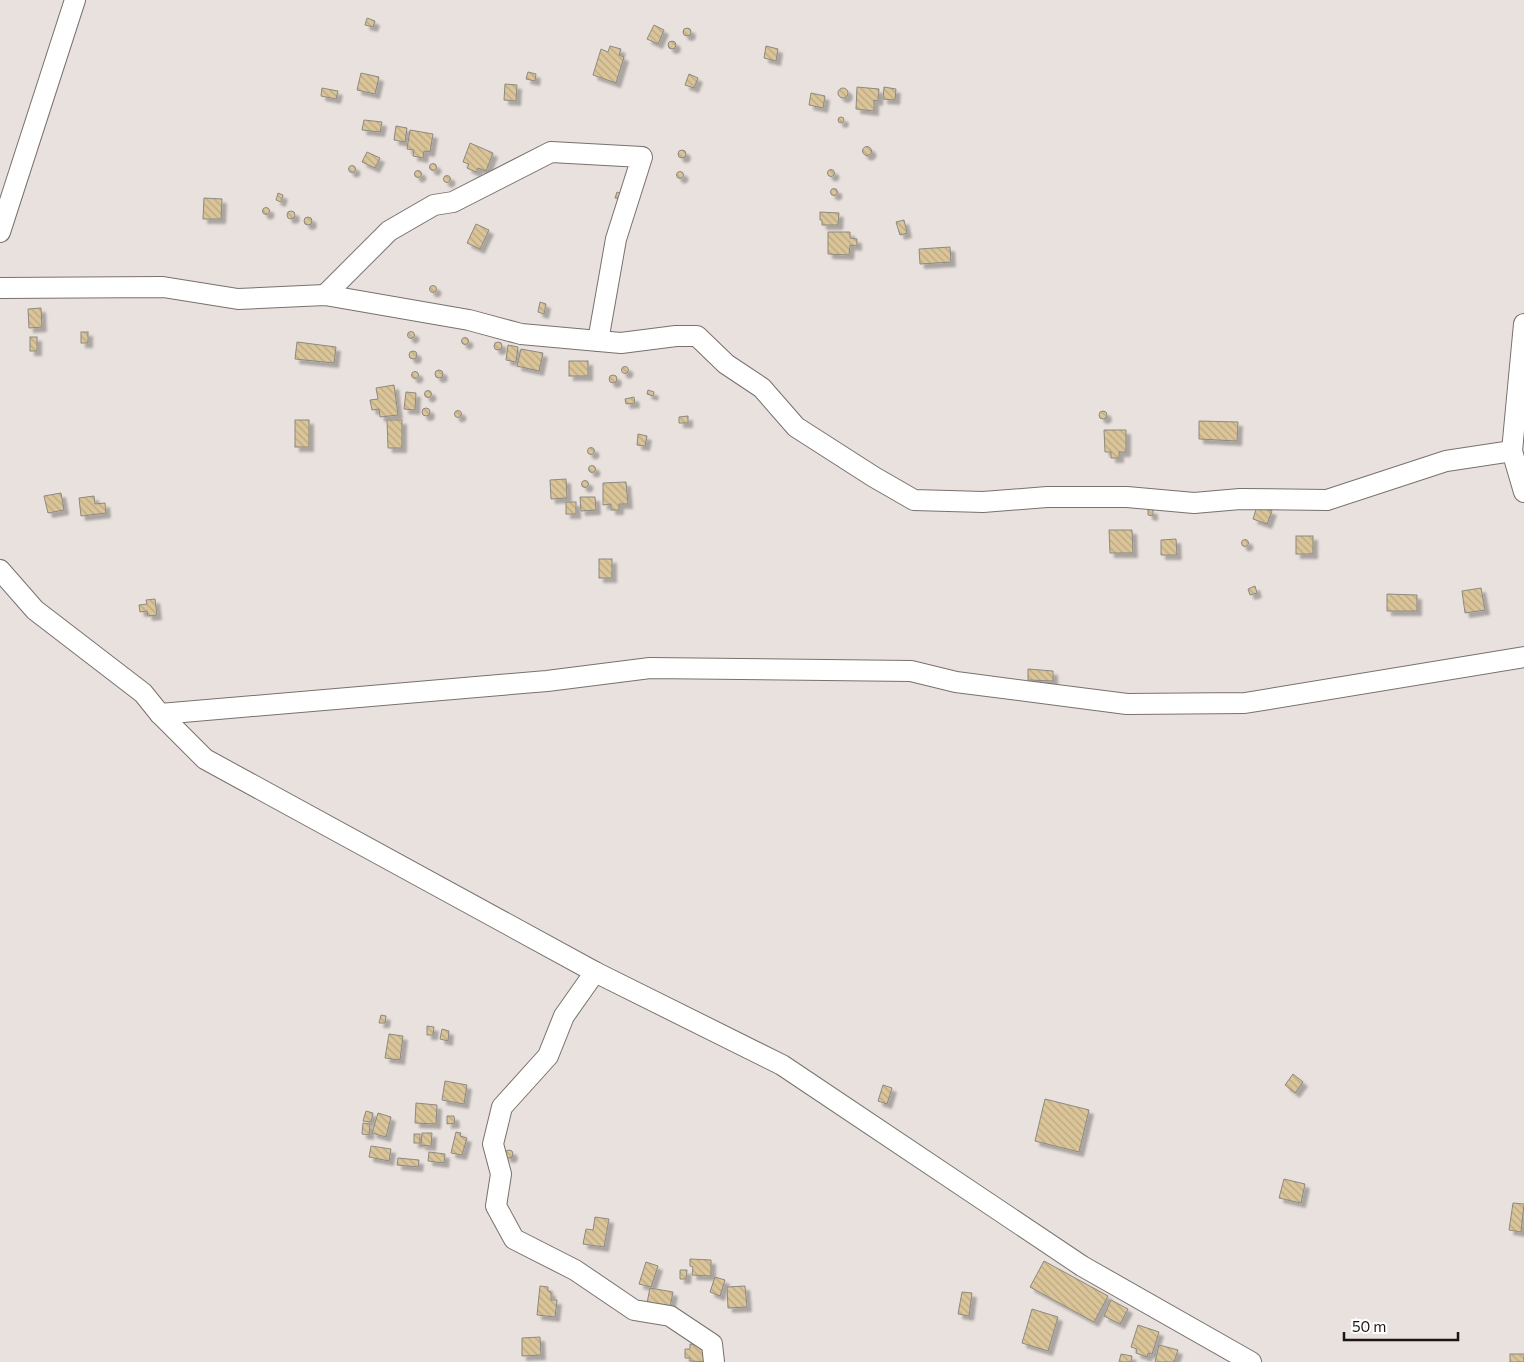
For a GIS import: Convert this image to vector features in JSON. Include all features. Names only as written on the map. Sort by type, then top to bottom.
[{"type":"street","points":[[0,232],[74,0]]},
{"type":"street","points":[[325,295],[389,231],[434,205],[453,202],[551,152],[642,157],[616,238],[598,341]]},
{"type":"street","points":[[0,288],[163,287],[238,299],[325,295],[469,320],[520,334],[621,343],[676,336],[697,336],[726,364],[762,388],[796,427],[914,500],[984,502],[1047,497],[1128,497],[1194,503],[1240,499],[1326,500],[1446,461],[1512,451]]},
{"type":"street","points":[[1524,324],[1512,451],[1524,492]]},
{"type":"street","points":[[0,570],[35,610],[143,693],[160,714],[205,759],[594,972],[782,1065],[1082,1266],[1250,1362]]},
{"type":"street","points":[[160,714],[547,681],[650,668],[911,671],[956,682],[1127,704],[1245,703],[1524,657]]},
{"type":"street","points":[[594,972],[564,1016],[548,1056],[502,1107],[494,1144],[501,1174],[496,1206],[514,1240],[576,1270],[634,1310],[670,1316],[712,1344],[714,1362]]},
{"type":"building","points":[[367,18],[375,21],[373,27],[365,25]]},
{"type":"building","points":[[654,25],[664,30],[658,44],[647,39]]},
{"type":"building","points":[[687,28],[691,32],[687,36],[683,32]]},
{"type":"building","points":[[672,41],[676,45],[672,49],[668,45]]},
{"type":"building","points":[[610,46],[621,49],[619,55],[624,57],[616,83],[593,75],[601,49],[608,52]]},
{"type":"building","points":[[766,46],[778,49],[776,61],[764,58]]},
{"type":"building","points":[[528,72],[536,74],[535,81],[526,79]]},
{"type":"building","points":[[361,73],[379,77],[375,94],[357,90]]},
{"type":"building","points":[[689,74],[698,78],[694,88],[685,85]]},
{"type":"building","points":[[505,84],[517,85],[516,101],[504,100]]},
{"type":"building","points":[[857,87],[879,89],[878,101],[874,100],[874,111],[856,109]]},
{"type":"building","points":[[884,87],[896,89],[895,100],[883,99]]},
{"type":"building","points":[[322,88],[338,91],[336,99],[321,96]]},
{"type":"building","points":[[841,88],[845,88],[848,93],[847,97],[841,98],[838,95],[838,91]]},
{"type":"building","points":[[811,93],[825,96],[823,108],[809,105]]},
{"type":"building","points":[[841,117],[844,120],[841,123],[838,120]]},
{"type":"building","points":[[364,120],[382,122],[380,132],[362,130]]},
{"type":"building","points":[[396,126],[407,128],[405,142],[394,140]]},
{"type":"building","points":[[410,130],[433,134],[430,152],[424,151],[423,158],[413,156],[414,150],[407,149]]},
{"type":"building","points":[[470,143],[493,153],[486,171],[478,168],[476,172],[467,168],[469,164],[463,162]]},
{"type":"building","points":[[867,146],[872,151],[867,156],[862,151]]},
{"type":"building","points":[[682,150],[686,154],[682,158],[678,154]]},
{"type":"building","points":[[367,152],[380,158],[375,168],[362,162]]},
{"type":"building","points":[[433,163],[437,167],[433,171],[429,167]]},
{"type":"building","points":[[352,165],[356,169],[352,173],[348,169]]},
{"type":"building","points":[[831,169],[835,173],[831,177],[827,173]]},
{"type":"building","points":[[418,170],[422,174],[418,178],[414,174]]},
{"type":"building","points":[[680,171],[684,175],[680,179],[676,175]]},
{"type":"building","points":[[447,175],[451,179],[447,183],[443,179]]},
{"type":"building","points":[[834,188],[838,192],[834,196],[830,192]]},
{"type":"building","points":[[617,192],[622,194],[621,199],[615,198]]},
{"type":"building","points":[[278,193],[283,195],[281,202],[276,200]]},
{"type":"building","points":[[204,198],[222,199],[221,219],[203,219]]},
{"type":"building","points":[[266,207],[270,211],[266,215],[262,211]]},
{"type":"building","points":[[291,211],[295,215],[291,219],[287,215]]},
{"type":"building","points":[[820,212],[839,213],[838,225],[822,225]]},
{"type":"building","points":[[308,217],[312,221],[308,225],[304,221]]},
{"type":"building","points":[[904,220],[907,233],[900,235],[896,222]]},
{"type":"building","points":[[476,224],[489,230],[480,249],[467,243]]},
{"type":"building","points":[[828,232],[850,232],[850,238],[857,239],[857,246],[850,245],[849,255],[828,254]]},
{"type":"building","points":[[950,247],[951,262],[920,264],[919,249]]},
{"type":"building","points":[[433,285],[437,289],[433,293],[429,289]]},
{"type":"building","points":[[540,302],[546,304],[544,314],[538,312]]},
{"type":"building","points":[[41,308],[42,327],[29,328],[28,309]]},
{"type":"building","points":[[411,331],[415,335],[411,339],[407,335]]},
{"type":"building","points":[[81,332],[88,332],[88,343],[81,343]]},
{"type":"building","points":[[30,337],[37,337],[37,351],[30,351]]},
{"type":"building","points":[[465,337],[469,341],[465,345],[461,341]]},
{"type":"building","points":[[297,342],[336,347],[334,363],[295,359]]},
{"type":"building","points":[[498,342],[502,346],[498,350],[494,346]]},
{"type":"building","points":[[508,345],[518,347],[516,362],[506,360]]},
{"type":"building","points":[[521,349],[543,353],[539,371],[517,366]]},
{"type":"building","points":[[413,351],[417,355],[413,359],[409,355]]},
{"type":"building","points":[[569,361],[588,361],[588,376],[569,376]]},
{"type":"building","points":[[625,366],[629,370],[625,374],[621,370]]},
{"type":"building","points":[[439,370],[443,374],[439,378],[435,374]]},
{"type":"building","points":[[415,371],[419,375],[415,379],[411,375]]},
{"type":"building","points":[[613,375],[617,379],[613,383],[609,379]]},
{"type":"building","points":[[394,385],[398,415],[380,417],[379,409],[372,410],[370,400],[378,399],[376,388]]},
{"type":"building","points":[[428,390],[432,394],[428,398],[424,394]]},
{"type":"building","points":[[648,390],[654,392],[653,396],[647,394]]},
{"type":"building","points":[[406,392],[416,393],[415,410],[404,409]]},
{"type":"building","points":[[634,397],[635,403],[626,404],[625,399]]},
{"type":"building","points":[[426,408],[430,412],[426,416],[422,412]]},
{"type":"building","points":[[458,410],[462,414],[458,418],[454,414]]},
{"type":"building","points":[[1103,411],[1107,415],[1103,419],[1099,415]]},
{"type":"building","points":[[688,416],[688,423],[679,423],[679,417]]},
{"type":"building","points":[[295,420],[309,420],[309,447],[295,447]]},
{"type":"building","points":[[387,420],[402,420],[402,448],[388,448]]},
{"type":"building","points":[[1199,421],[1238,422],[1237,441],[1199,439]]},
{"type":"building","points":[[1104,430],[1126,430],[1126,452],[1119,452],[1119,458],[1111,458],[1111,452],[1105,452]]},
{"type":"building","points":[[638,434],[647,436],[645,446],[637,445]]},
{"type":"building","points":[[591,447],[595,451],[591,455],[587,451]]},
{"type":"building","points":[[592,465],[596,469],[592,473],[588,469]]},
{"type":"building","points":[[566,479],[567,498],[551,499],[550,480]]},
{"type":"building","points":[[585,480],[589,484],[585,488],[581,484]]},
{"type":"building","points":[[626,482],[628,504],[619,504],[619,510],[611,510],[611,504],[603,505],[603,483]]},
{"type":"building","points":[[61,493],[64,510],[48,513],[44,496]]},
{"type":"building","points":[[94,496],[95,504],[105,503],[106,513],[81,516],[79,498]]},
{"type":"building","points":[[580,497],[595,497],[596,510],[581,511]]},
{"type":"building","points":[[566,502],[576,502],[576,514],[566,514]]},
{"type":"building","points":[[1257,506],[1272,511],[1267,524],[1253,519]]},
{"type":"building","points":[[1148,509],[1153,510],[1153,516],[1148,515]]},
{"type":"building","points":[[1109,530],[1132,530],[1133,553],[1110,553]]},
{"type":"building","points":[[1296,536],[1313,536],[1313,554],[1296,554]]},
{"type":"building","points":[[1176,539],[1177,555],[1161,555],[1161,540]]},
{"type":"building","points":[[1245,539],[1249,543],[1245,547],[1241,543]]},
{"type":"building","points":[[599,559],[612,559],[612,578],[599,578]]},
{"type":"building","points":[[1255,586],[1257,593],[1250,595],[1248,589]]},
{"type":"building","points":[[1481,588],[1485,610],[1465,613],[1462,591]]},
{"type":"building","points":[[1387,594],[1417,595],[1417,611],[1387,611]]},
{"type":"building","points":[[155,599],[157,615],[148,616],[147,611],[140,612],[139,605],[147,604],[146,600]]},
{"type":"building","points":[[1028,669],[1053,671],[1053,681],[1028,680]]},
{"type":"building","points":[[381,1015],[386,1016],[385,1023],[379,1023]]},
{"type":"building","points":[[427,1026],[434,1027],[433,1035],[427,1035]]},
{"type":"building","points":[[442,1029],[449,1031],[448,1041],[440,1039]]},
{"type":"building","points":[[389,1034],[403,1036],[400,1060],[385,1058]]},
{"type":"building","points":[[1293,1074],[1303,1082],[1295,1093],[1285,1085]]},
{"type":"building","points":[[445,1081],[467,1085],[464,1104],[442,1100]]},
{"type":"building","points":[[883,1085],[892,1088],[887,1104],[878,1101]]},
{"type":"building","points":[[1045,1099],[1089,1110],[1079,1152],[1035,1141]]},
{"type":"building","points":[[416,1103],[437,1105],[436,1124],[415,1123]]},
{"type":"building","points":[[366,1111],[373,1113],[371,1122],[363,1121]]},
{"type":"building","points":[[378,1113],[391,1117],[386,1137],[372,1133]]},
{"type":"building","points":[[447,1116],[454,1116],[455,1123],[447,1124]]},
{"type":"building","points":[[363,1123],[370,1124],[369,1135],[362,1134]]},
{"type":"building","points":[[456,1132],[461,1133],[460,1136],[467,1138],[462,1155],[451,1153]]},
{"type":"building","points":[[422,1133],[432,1133],[431,1146],[421,1145]]},
{"type":"building","points":[[414,1134],[420,1134],[420,1143],[414,1143]]},
{"type":"building","points":[[371,1146],[391,1149],[389,1161],[369,1157]]},
{"type":"building","points":[[509,1150],[513,1154],[509,1158],[505,1154]]},
{"type":"building","points":[[429,1152],[445,1154],[444,1163],[428,1161]]},
{"type":"building","points":[[398,1158],[419,1160],[418,1167],[397,1165]]},
{"type":"building","points":[[1284,1179],[1305,1184],[1301,1203],[1279,1198]]},
{"type":"building","points":[[1513,1203],[1524,1204],[1521,1232],[1509,1230]]},
{"type":"building","points":[[595,1217],[609,1219],[604,1247],[583,1244],[586,1229],[593,1230]]},
{"type":"building","points":[[690,1259],[711,1260],[711,1276],[692,1275],[693,1267],[690,1266]]},
{"type":"building","points":[[1044,1261],[1108,1296],[1094,1322],[1030,1287]]},
{"type":"building","points":[[646,1262],[658,1266],[651,1287],[639,1284]]},
{"type":"building","points":[[680,1270],[687,1270],[686,1279],[680,1279]]},
{"type":"building","points":[[715,1277],[725,1280],[720,1296],[710,1292]]},
{"type":"building","points":[[540,1286],[548,1287],[548,1291],[551,1292],[551,1300],[557,1300],[555,1317],[537,1315]]},
{"type":"building","points":[[745,1286],[747,1307],[728,1308],[727,1287]]},
{"type":"building","points":[[650,1288],[673,1292],[670,1307],[647,1303]]},
{"type":"building","points":[[962,1292],[972,1293],[969,1316],[958,1314]]},
{"type":"building","points":[[1111,1300],[1128,1309],[1120,1324],[1104,1316]]},
{"type":"building","points":[[1032,1309],[1058,1317],[1048,1351],[1022,1343]]},
{"type":"building","points":[[1138,1325],[1159,1332],[1152,1354],[1148,1353],[1147,1357],[1136,1353],[1137,1349],[1131,1347]]},
{"type":"building","points":[[540,1337],[541,1355],[522,1356],[522,1338]]},
{"type":"building","points":[[690,1344],[708,1346],[708,1362],[690,1361],[690,1358],[685,1358],[685,1349],[690,1349]]},
{"type":"building","points":[[1159,1345],[1178,1350],[1174,1362],[1155,1362]]},
{"type":"building","points":[[1121,1354],[1132,1356],[1131,1362],[1119,1362]]},
{"type":"building","points":[[1510,1354],[1524,1354],[1524,1362],[1510,1362]]}]
